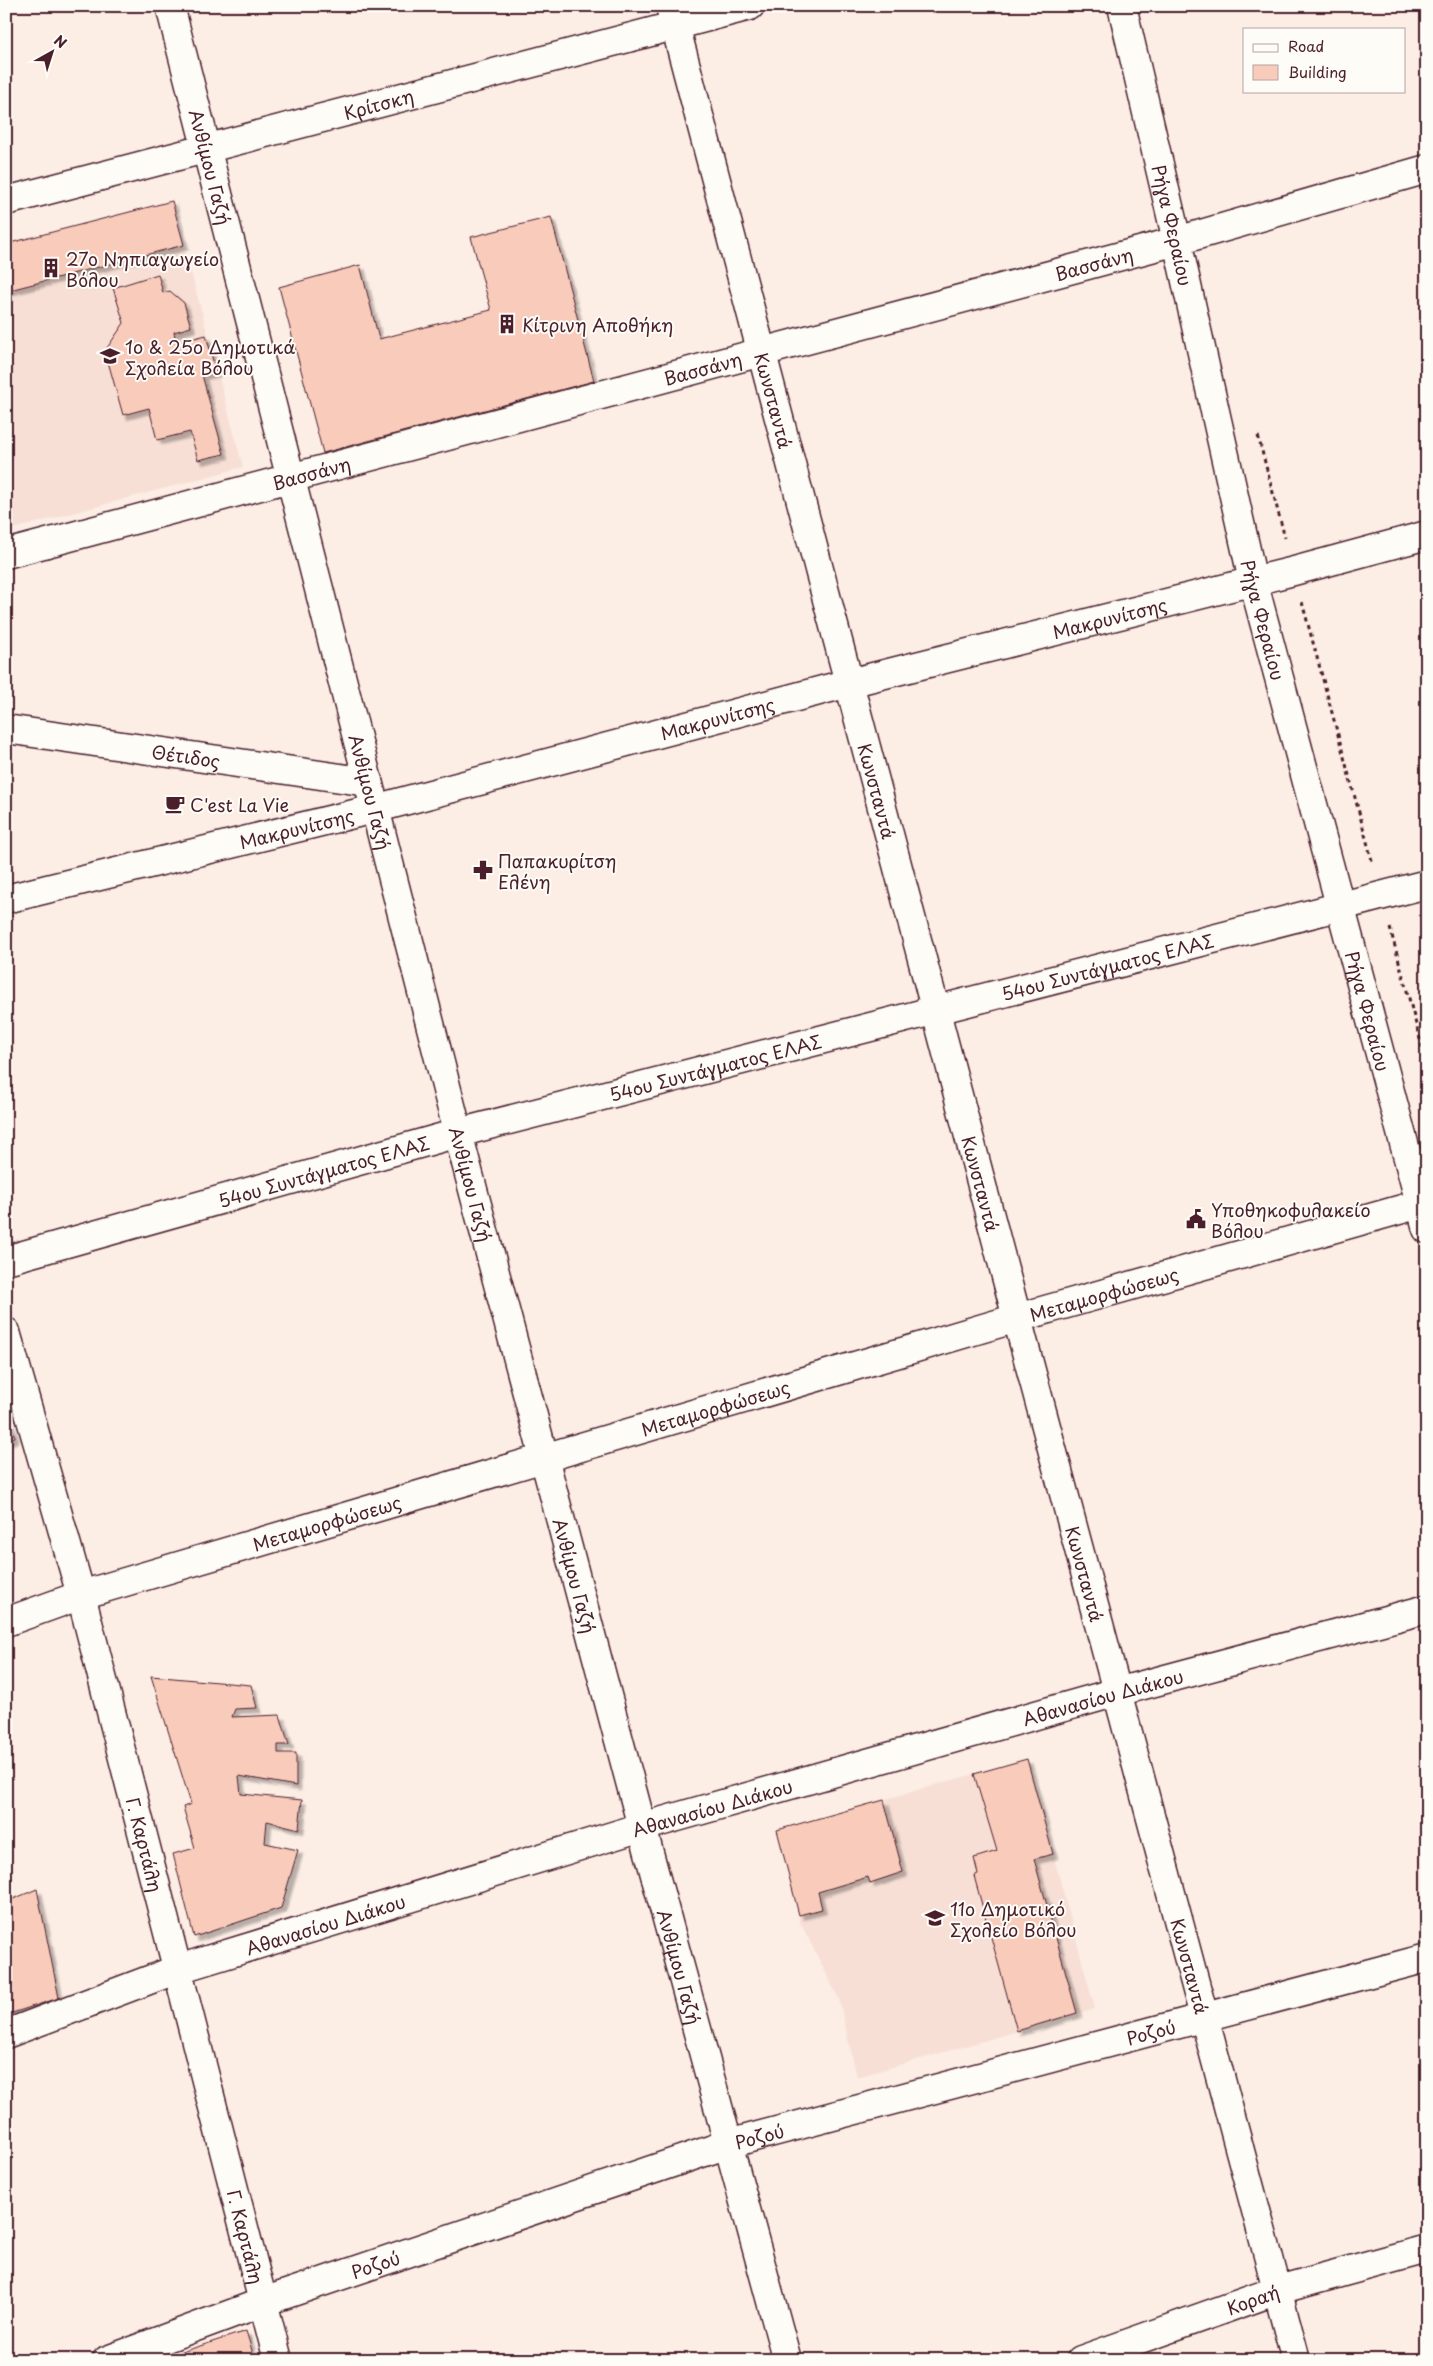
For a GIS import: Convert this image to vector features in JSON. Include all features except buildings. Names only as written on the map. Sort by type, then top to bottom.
[{"type":"street","name":"Ανθίμου Γαζή","points":[[170,6],[458,1133],[642,1827],[787,2360]]},
{"type":"street","name":"Κρίτσκη","points":[[6,201],[672,16],[750,6]]},
{"type":"street","name":"Ρήγα Φεραίου","points":[[1122,6],[1178,241],[1253,581],[1340,908],[1425,1212]]},
{"type":"street","name":"Κωνσταντά","points":[[672,16],[1016,1318],[1296,2360]]},
{"type":"street","name":"Βασσάνη","points":[[6,554],[1178,241],[1427,169]]},
{"type":"street","name":"Μακρυνίτσης","points":[[6,899],[374,809],[849,683],[1294,571],[1427,535]]},
{"type":"street","name":"Θέτιδος","points":[[6,729],[368,782]]},
{"type":"street","name":"54ου Συντάγματος ΕΛΑΣ","points":[[6,1260],[458,1133],[1340,908],[1427,884]]},
{"type":"street","name":"Μεταμορφώσεως","points":[[6,1622],[81,1595],[1016,1318],[1425,1212]]},
{"type":"street","name":"Γ. Καρτάλη","points":[[8,1343],[81,1595],[278,2360]]},
{"type":"street","name":"Αθανασίου Διάκου","points":[[6,2034],[178,1969],[642,1827],[1117,1692],[1427,1609]]},
{"type":"street","name":"Ροζού","points":[[107,2360],[263,2302],[728,2144],[1427,1958]]},
{"type":"street","name":"Κοραή","points":[[1082,2360],[1278,2290],[1427,2249]]},
{"type":"path","points":[[1255,426],[1427,1065]]},
{"type":"shaded area","name":"1ο & 25ο Δημοτικά Σχολεία Βόλου","points":[[172,201],[243,467],[6,531],[6,244]]},
{"type":"shaded area","name":"11ο Δημοτικό Σχολείο Βόλου","points":[[1027,1759],[1095,2009],[857,2077],[839,1999],[800,1922],[777,1830]]},
{"type":"place","name":"27ο Νηπιαγωγείο Βόλου","points":[[51,268]]},
{"type":"place","name":"Κίτρινη Αποθήκη","points":[[507,324]]},
{"type":"place","name":"1ο & 25ο Δημοτικά Σχολεία Βόλου","points":[[110,356]]},
{"type":"place","name":"C'est La Vie","points":[[175,804]]},
{"type":"place","name":"Παπακυρίτση Ελένη","points":[[483,870]]},
{"type":"place","name":"Υποθηκοφυλακείο Βόλου","points":[[1196,1219]]},
{"type":"place","name":"11ο Δημοτικό Σχολείο Βόλου","points":[[935,1918]]}]
